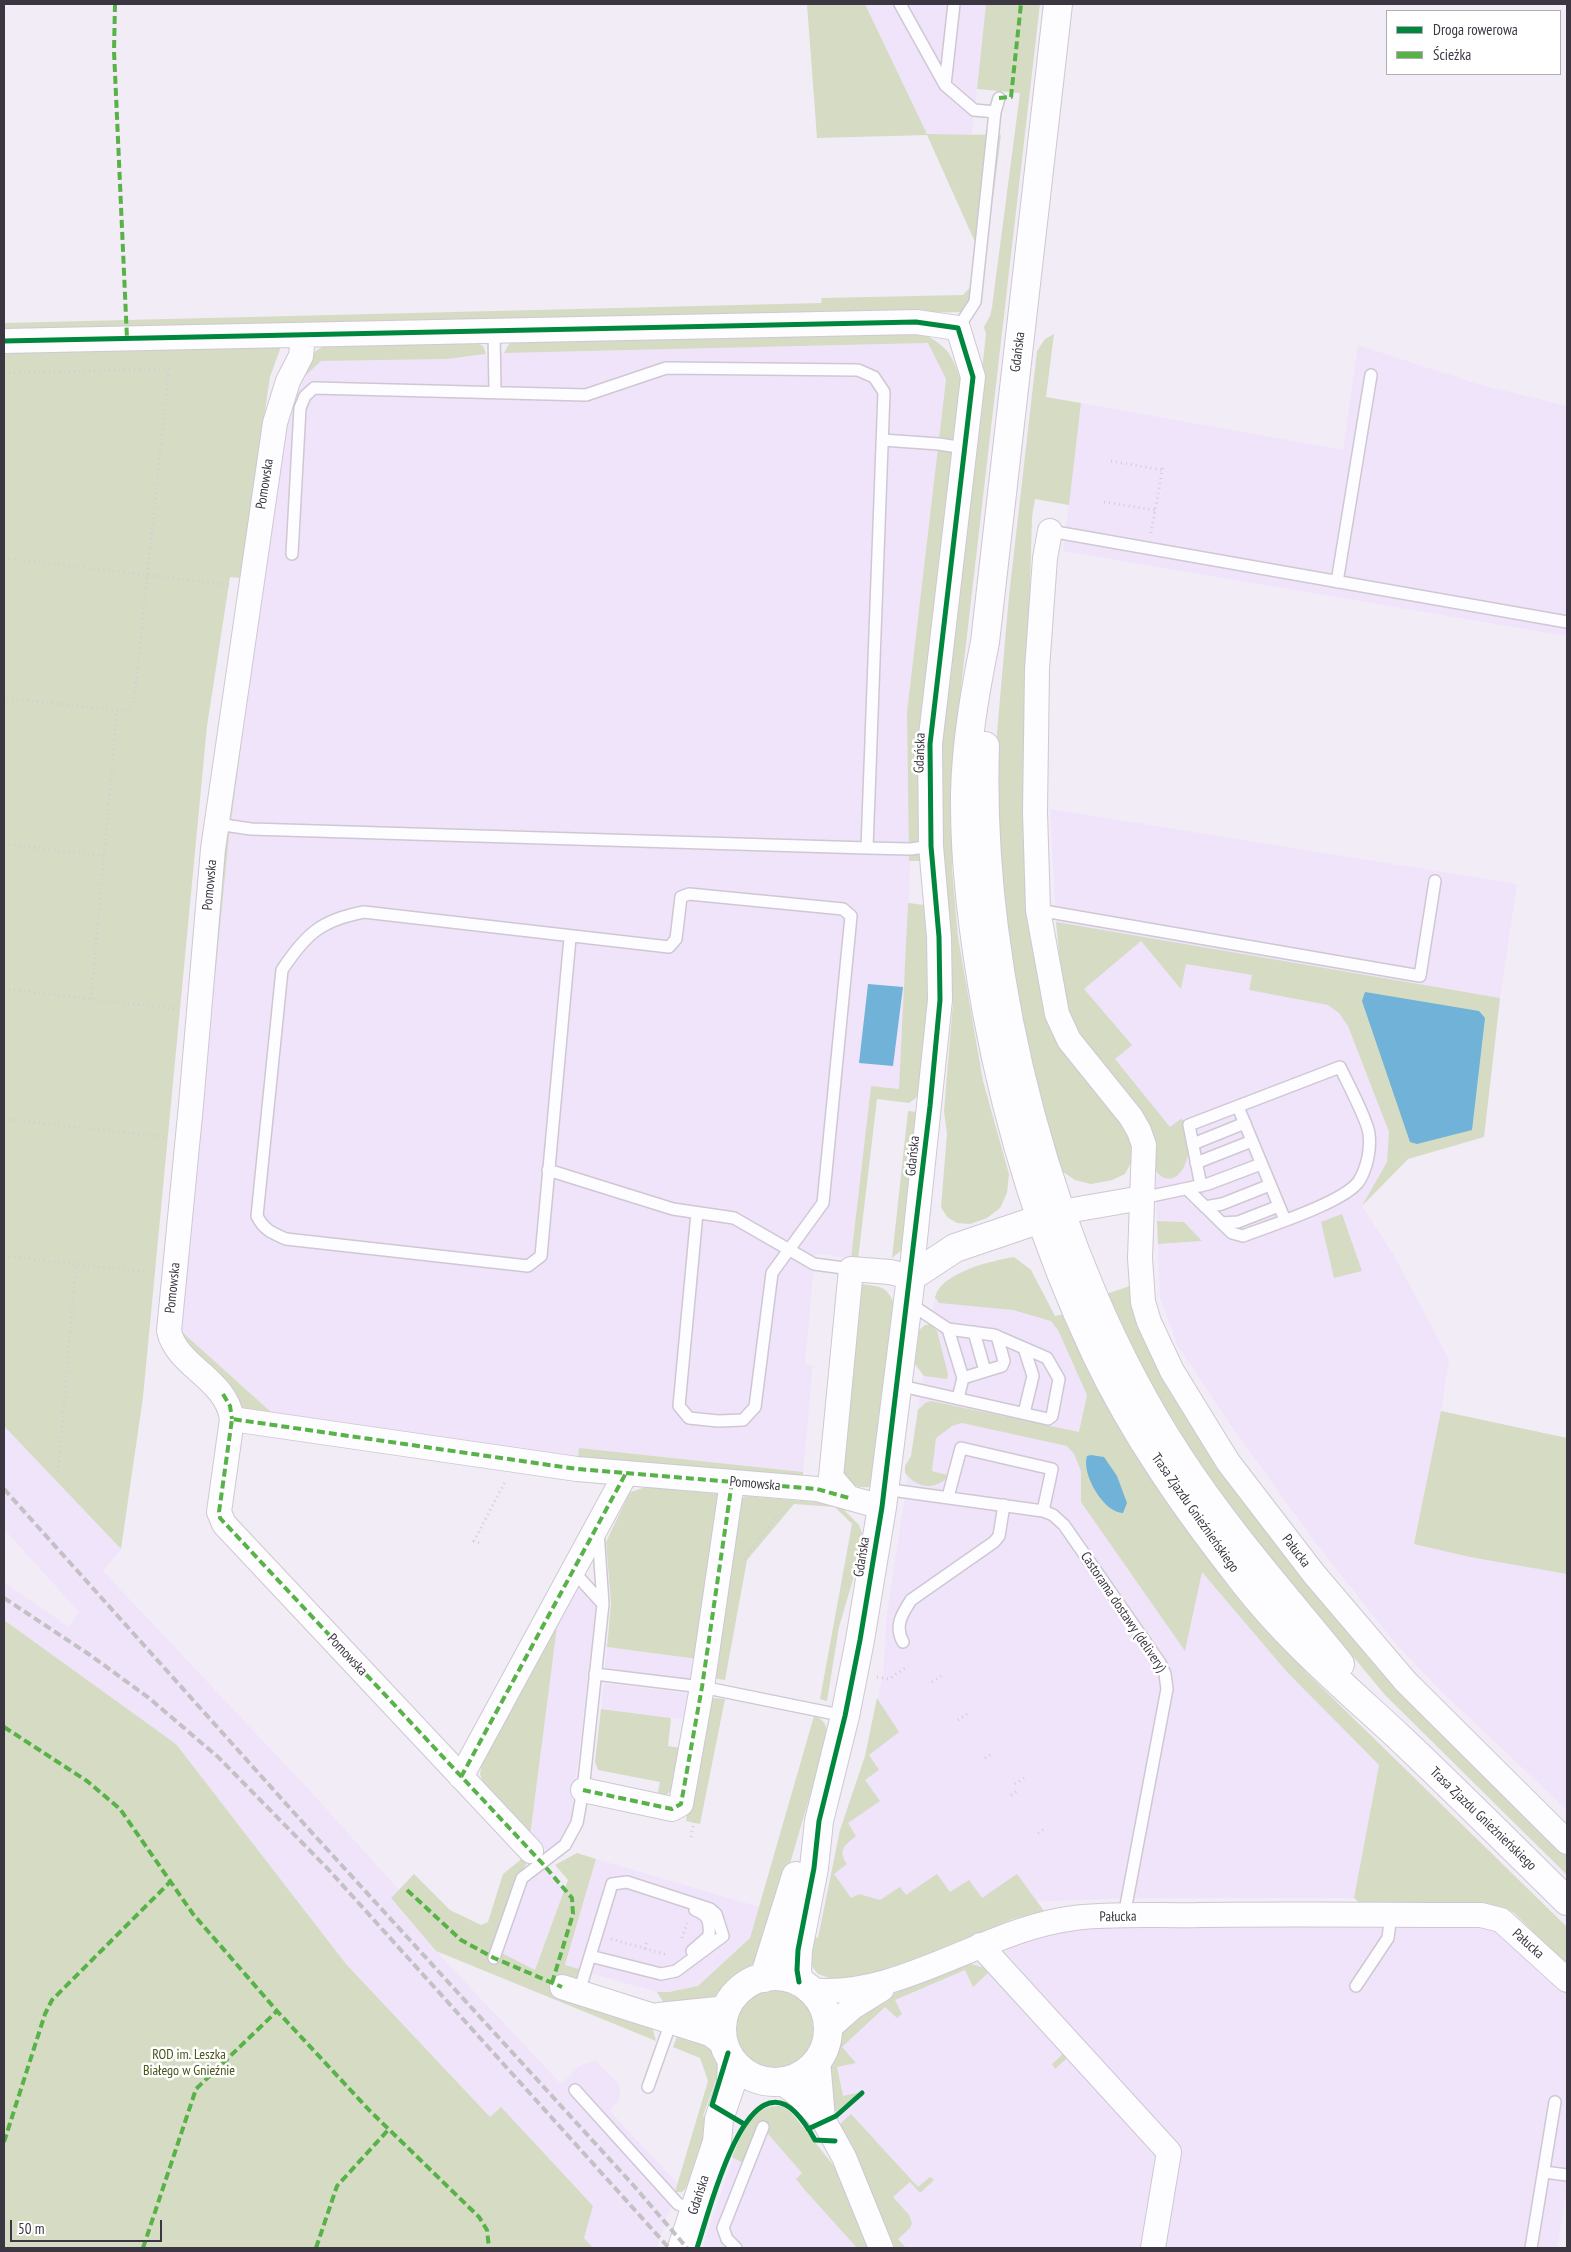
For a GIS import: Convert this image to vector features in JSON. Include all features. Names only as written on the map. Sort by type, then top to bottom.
[{"type":"main road","name":"Gdańska","points":[[1051,1215],[1009,1114],[996,1060],[980,973],[968,878],[966,784],[972,706],[985,642],[1058,4]]},
{"type":"main road","points":[[909,1289],[955,1248],[1051,1215]]},
{"type":"main road","name":"Trasa Zjazdu Gnieźnieńskiego","points":[[1051,1215],[1096,1354],[1122,1403],[1177,1493],[1245,1584],[1301,1647],[1399,1737],[1567,1901]]},
{"type":"main road","name":"Gdańska","points":[[804,1986],[796,1970],[798,1950],[814,1868],[819,1821],[845,1716],[860,1640],[883,1498],[909,1289]]},
{"type":"main road","name":"Gdańska","points":[[764,1978],[799,1865],[819,1821]]},
{"type":"main road","points":[[782,1977],[804,1986],[824,2008],[828,2029],[824,2050],[818,2060],[802,2075],[775,2082],[755,2078],[743,2071],[729,2053],[722,2026],[727,2008],[742,1988],[764,1978],[782,1977]]},
{"type":"main road","name":"Gdańska","points":[[682,2248],[716,2142],[719,2119],[731,2084],[729,2053]]},
{"type":"main road","name":"Gdańska","points":[[716,2142],[730,2126],[744,2103],[756,2091],[775,2082]]},
{"type":"street","points":[[4,341],[916,322],[958,328]]},
{"type":"street","name":"Gdańska","points":[[909,1289],[940,1000],[939,937],[931,846],[930,744],[973,377],[958,328]]},
{"type":"street","name":"Pomowska","points":[[303,335],[301,356],[288,381],[275,422],[249,588],[213,849],[188,1139],[174,1274],[170,1339],[174,1346],[223,1394],[230,1406],[232,1419],[219,1512],[220,1518],[531,1850]]},
{"type":"street","points":[[1050,531],[1045,558],[1037,669],[1035,812],[1038,910],[1057,1014],[1069,1040],[1131,1117],[1144,1145],[1142,1198],[1051,1215]]},
{"type":"street","name":"Pałucka","points":[[1142,1198],[1141,1273],[1143,1302],[1149,1322],[1172,1371],[1228,1462],[1314,1574],[1406,1682],[1567,1842]]},
{"type":"street","points":[[849,1498],[830,1477],[852,1269],[890,1272],[909,1289]]},
{"type":"street","name":"Pomowska","points":[[232,1419],[577,1468],[818,1489],[849,1498],[883,1498]]},
{"type":"street","points":[[461,1777],[626,1473]]},
{"type":"street","points":[[583,1790],[672,1809],[681,1804],[702,1687],[732,1482]]},
{"type":"street","name":"Pałucka","points":[[828,2029],[853,2007],[903,1977],[980,1945],[1042,1923],[1075,1918],[1391,1914],[1481,1915],[1501,1920],[1567,1980]]},
{"type":"street","points":[[980,1945],[1169,2152],[1153,2248]]},
{"type":"street","name":"Pałucka","points":[[804,1986],[828,1992],[846,1991],[903,1977]]},
{"type":"street","points":[[570,1989],[710,2034],[729,2053]]},
{"type":"street","points":[[663,2019],[727,2008]]},
{"type":"street","points":[[818,2060],[823,2119]]},
{"type":"street","points":[[775,2082],[823,2119],[844,2157],[880,2248]]},
{"type":"lane","points":[[900,4],[945,86],[974,110],[995,112]]},
{"type":"lane","points":[[945,86],[954,4]]},
{"type":"lane","points":[[958,328],[975,302],[995,112],[999,98]]},
{"type":"lane","points":[[494,331],[495,391]]},
{"type":"lane","points":[[292,554],[300,408],[305,396],[314,388],[495,391],[586,395],[666,368],[858,370],[874,377],[884,392],[867,848]]},
{"type":"lane","points":[[1337,582],[1371,375]]},
{"type":"lane","points":[[883,440],[939,444],[964,448]]},
{"type":"lane","points":[[1050,531],[1567,622]]},
{"type":"lane","points":[[217,824],[251,829],[867,848],[910,849],[931,846]]},
{"type":"lane","points":[[1038,910],[1420,976],[1435,881]]},
{"type":"lane","points":[[570,938],[541,1256],[528,1266],[286,1239],[271,1233],[262,1226],[257,1216],[282,970],[299,944],[319,927],[346,915],[364,912],[570,938],[670,947],[676,938],[681,897],[688,894],[843,909],[851,916],[823,1203],[772,1273],[755,1407],[743,1420],[718,1421],[689,1418],[679,1406],[697,1213]]},
{"type":"lane","points":[[1187,1189],[1232,1233],[1243,1236],[1338,1198],[1358,1183],[1366,1167],[1369,1152],[1369,1132],[1340,1068],[1189,1125],[1200,1186]]},
{"type":"lane","points":[[1238,1107],[1285,1220]]},
{"type":"lane","points":[[1193,1144],[1245,1123]]},
{"type":"lane","points":[[1196,1163],[1252,1141]]},
{"type":"lane","points":[[1142,1198],[1200,1186],[1261,1164]]},
{"type":"lane","points":[[548,1170],[673,1209],[734,1218],[814,1264],[852,1269]]},
{"type":"lane","points":[[1205,1207],[1222,1204],[1270,1185]]},
{"type":"lane","points":[[1222,1223],[1238,1222],[1279,1206]]},
{"type":"lane","points":[[909,1289],[948,1329],[963,1378],[958,1398]]},
{"type":"lane","points":[[897,1384],[1048,1418],[1052,1416],[1059,1379],[1047,1358],[997,1336],[948,1329]]},
{"type":"lane","points":[[974,1332],[985,1371]]},
{"type":"lane","points":[[963,1378],[1002,1366],[1004,1361],[997,1336]]},
{"type":"lane","points":[[1024,1348],[1033,1376],[1024,1413]]},
{"type":"lane","points":[[948,1498],[961,1448],[1052,1469],[1043,1511]]},
{"type":"lane","name":"Castorama dostawy (delivery)","points":[[883,1498],[948,1498],[1043,1511],[1053,1515],[1064,1525],[1165,1674],[1167,1689],[1124,1916]]},
{"type":"lane","points":[[903,1642],[898,1625],[902,1614],[911,1600],[994,1542],[999,1536],[1004,1505]]},
{"type":"lane","points":[[494,1958],[522,1878],[565,1845],[577,1823],[583,1790],[603,1604],[598,1525]]},
{"type":"lane","points":[[573,1571],[603,1604]]},
{"type":"lane","points":[[596,1674],[702,1687],[845,1716]]},
{"type":"lane","points":[[570,1989],[590,1956],[612,1884],[627,1882],[710,1909],[716,1914],[723,1936],[676,1971],[661,1974],[590,1956]]},
{"type":"lane","points":[[610,1890],[627,1890],[704,1913],[708,1918],[709,1936],[661,1974]]},
{"type":"lane","points":[[1356,1986],[1388,1938],[1391,1914]]},
{"type":"lane","points":[[648,2087],[663,2019]]},
{"type":"lane","points":[[575,2090],[678,2204],[694,2210]]},
{"type":"lane","points":[[1531,2248],[1555,2102]]},
{"type":"lane","points":[[736,2248],[727,2239],[723,2228],[763,2127]]},
{"type":"lane","points":[[1544,2172],[1567,2175]]},
{"type":"path","points":[[4,374],[169,370],[134,702],[125,711],[117,711],[4,698]]},
{"type":"path","points":[[1111,461],[1162,468],[1148,548]]},
{"type":"path","points":[[1104,502],[1155,510]]},
{"type":"path","points":[[4,558],[249,588]]},
{"type":"path","points":[[91,1000],[117,711]]},
{"type":"path","points":[[4,844],[104,856]]},
{"type":"path","points":[[4,990],[198,1013]]},
{"type":"path","points":[[4,1118],[188,1139]]},
{"type":"path","points":[[4,1256],[174,1274]]},
{"type":"path","points":[[58,1472],[76,1264]]},
{"type":"path","points":[[479,1543],[474,1541],[506,1481],[504,1474]]},
{"type":"path","points":[[877,1677],[889,1679],[908,1666]]},
{"type":"path","points":[[932,1682],[941,1676]]},
{"type":"path","points":[[958,1720],[967,1714]]},
{"type":"path","points":[[985,1758],[994,1752]]},
{"type":"path","points":[[1015,1784],[1024,1778]]},
{"type":"path","points":[[1011,1795],[1019,1790]]},
{"type":"path","points":[[1038,1833],[1046,1828]]},
{"type":"path","points":[[681,1942],[692,1909]]},
{"type":"path","points":[[596,1935],[676,1958]]},
{"type":"shaded area","points":[[865,4],[986,4],[972,134],[927,134]]},
{"type":"shaded area","points":[[928,343],[946,379],[907,712],[909,855],[911,849],[899,1089],[871,1086],[851,1258],[815,1254],[805,1364],[813,1365],[803,1472],[579,1448],[578,1459],[272,1413],[180,1330],[229,837],[288,392],[321,361],[447,359],[504,353]]},
{"type":"shaded area","points":[[1358,345],[1477,384],[1567,406],[1567,636],[1063,551],[1081,403],[1343,450]]},
{"type":"shaded area","points":[[1050,809],[1517,884],[1500,998],[1484,1137],[1408,1159],[1362,1206],[1395,1257],[1449,1360],[1441,1411],[1567,1438],[1567,1810],[1444,1694],[1396,1644],[1317,1545],[1227,1420],[1178,1346],[1160,1298],[1158,1244],[1202,1241],[1184,1222],[1157,1221],[1154,1156],[1064,1005],[1056,922]]},
{"type":"shaded area","points":[[935,1297],[1052,1315],[1201,1570],[1286,1671],[1379,1765],[1354,1898],[1137,1898],[825,1909],[840,1830],[865,1756],[883,1673],[887,1613]]},
{"type":"shaded area","points":[[4,1426],[121,1549],[103,1571],[311,1792],[399,1890],[391,1899],[436,1951],[561,2084],[579,2066],[595,2060],[620,2085],[620,2099],[610,2111],[678,2184],[657,2248],[593,2248],[584,2238],[501,2107],[490,2117],[346,1964],[176,1744],[4,1620],[4,1582],[69,1627],[79,1612],[4,1529]]},
{"type":"shaded area","points":[[575,1585],[596,1604],[571,1823],[559,1843],[546,1853],[530,1836],[558,1619]]},
{"type":"shaded area","points":[[607,1647],[697,1659],[694,1680],[605,1668]]},
{"type":"shaded area","points":[[604,1683],[694,1694],[689,1720],[601,1709]]},
{"type":"shaded area","points":[[596,1859],[759,1907],[750,1938],[698,1986],[669,1992],[657,1992],[565,1966]]},
{"type":"shaded area","points":[[544,1865],[565,1890],[535,1970],[501,1953],[526,1880]]},
{"type":"shaded area","points":[[1307,1923],[1487,1924],[1507,1936],[1567,1992],[1567,2190],[1557,2248],[895,2248],[861,2166],[826,2090],[829,2064],[837,2044],[901,1990],[953,1967],[1053,1933],[1095,1928]]},
{"type":"shaded area","points":[[781,2106],[790,2111],[834,2166],[869,2248],[702,2248],[740,2138],[758,2114],[769,2107]]},
{"type":"green space","points":[[807,4],[865,4],[927,134],[1001,135],[981,293],[963,312],[4,332],[4,323],[821,303],[822,298],[963,295],[977,280],[975,242],[927,135],[817,138]]},
{"type":"green space","points":[[986,4],[1040,4],[957,726],[952,818],[952,869],[958,937],[983,1081],[1009,1174],[1007,1193],[1000,1208],[987,1218],[970,1224],[957,1223],[947,1217],[941,1207],[947,1134],[944,1111],[953,1003],[940,838],[941,733],[986,334],[984,327],[992,307],[1020,93],[977,89]]},
{"type":"green space","points":[[919,331],[936,341],[947,351],[951,356],[961,381],[921,861],[909,861],[907,712],[946,379],[928,343],[504,353],[509,344],[517,339]]},
{"type":"green space","points":[[1054,334],[1046,397],[1081,403],[1069,505],[1035,499],[1032,517],[1026,723],[1047,1010],[1127,1128],[1134,1146],[1132,1161],[1125,1174],[1112,1180],[1091,1184],[1075,1180],[1063,1172],[1055,1161],[1036,1097],[1006,936],[998,807],[997,733],[1009,596],[1037,351],[1045,339]]},
{"type":"green space","points":[[475,342],[483,346],[486,354],[447,359],[321,361],[288,392],[229,837],[180,1330],[272,1413],[240,1409],[228,1388],[179,1343],[174,1329],[195,1134],[224,810],[284,392],[292,377],[308,357],[322,347],[333,343]]},
{"type":"green space","points":[[282,344],[270,377],[240,578],[230,577],[207,726],[143,1397],[121,1549],[4,1426],[4,350]]},
{"type":"green space","points":[[908,903],[924,905],[930,946],[921,1090],[916,1098],[909,1103],[877,1099],[858,1259],[851,1258],[871,1086],[899,1089]]},
{"type":"green space","points":[[1056,922],[1500,998],[1484,1137],[1408,1159],[1362,1206],[1387,1162],[1389,1132],[1348,1026],[1339,1013],[1328,1005],[1249,990],[1252,975],[1186,964],[1181,989],[1141,941],[1084,989],[1132,1045],[1115,1059],[1170,1127],[1181,1119],[1185,1121],[1188,1141],[1187,1160],[1181,1172],[1176,1176],[1166,1178],[1161,1176],[1155,1170],[1078,1038],[1064,1005]]},
{"type":"green space","points":[[908,1111],[917,1112],[902,1250],[892,1258]]},
{"type":"green space","points":[[1342,1214],[1362,1271],[1334,1278],[1321,1222]]},
{"type":"green space","points":[[1157,1221],[1184,1222],[1202,1241],[1158,1244]]},
{"type":"green space","points":[[1014,1257],[1031,1270],[1055,1316],[1064,1314],[1127,1442],[1208,1559],[1307,1673],[1567,1927],[1567,1965],[1513,1912],[1489,1904],[1361,1904],[1354,1898],[1379,1765],[1286,1671],[1202,1572],[1185,1651],[1081,1502],[1081,1471],[1074,1454],[1067,1446],[962,1423],[952,1426],[936,1438],[932,1471],[947,1475],[945,1480],[928,1486],[918,1484],[905,1473],[905,1466],[911,1456],[918,1410],[925,1403],[931,1401],[1079,1432],[1087,1395],[1058,1330],[1051,1321],[1013,1310],[939,1303],[935,1297],[939,1288],[957,1274],[993,1261]]},
{"type":"green space","points":[[861,1284],[882,1288],[889,1294],[895,1306],[873,1481],[869,1487],[859,1487],[852,1484],[842,1469]]},
{"type":"green space","points":[[1133,1285],[1149,1341],[1432,1723],[1567,1855],[1567,1875],[1385,1695],[1244,1525],[1201,1465],[1168,1414],[1134,1354],[1106,1294]]},
{"type":"green space","points":[[925,1325],[931,1325],[937,1331],[948,1374],[947,1379],[924,1376],[915,1364],[919,1330]]},
{"type":"green space","points":[[1441,1411],[1567,1438],[1567,1574],[1470,1557],[1414,1544]]},
{"type":"green space","points":[[579,1448],[803,1472],[803,1479],[578,1459]]},
{"type":"green space","points":[[645,1487],[720,1494],[697,1659],[607,1647],[611,1603],[606,1542],[631,1492]]},
{"type":"green space","points":[[745,1496],[838,1504],[859,1525],[862,1533],[857,1566],[839,1627],[827,1701],[820,1699],[852,1524],[835,1507],[794,1504],[747,1560],[725,1680],[712,1678],[739,1502]]},
{"type":"green space","points":[[558,1619],[530,1836],[483,1783],[480,1774],[482,1762]]},
{"type":"green space","name":"ROD im. Leszka Białego w Gnieźnie","points":[[4,1620],[176,1744],[346,1964],[490,2117],[501,2107],[593,2206],[584,2238],[593,2248],[4,2248]]},
{"type":"green space","points":[[714,1698],[725,1699],[700,1824],[686,1821],[688,1805],[693,1806],[700,1770],[695,1769],[708,1705]]},
{"type":"green space","points":[[877,1698],[899,1732],[869,1755],[879,1770],[865,1780],[880,1801],[848,1823],[856,1836],[846,1845],[843,1851],[847,1864],[834,1874],[851,1898],[859,1894],[880,1900],[900,1887],[906,1895],[937,1874],[950,1892],[969,1880],[982,1898],[1017,1874],[1044,1911],[1013,1919],[892,1969],[848,1980],[832,1979],[818,1974],[810,1964],[808,1935],[818,1938],[840,1830],[865,1756]]},
{"type":"green space","points":[[601,1709],[671,1718],[668,1746],[681,1748],[673,1790],[666,1795],[657,1797],[660,1782],[598,1770],[595,1762]]},
{"type":"green space","points":[[814,1716],[821,1719],[825,1724],[827,1737],[789,1867],[755,1968],[731,1986],[718,2000],[665,2005],[657,1992],[669,1992],[698,1986],[750,1938]]},
{"type":"green space","points":[[577,1853],[596,1859],[565,1965],[579,1969],[574,1985],[652,2026],[656,2041],[436,1951],[391,1898],[414,1874],[450,1910],[481,1925],[488,1922],[503,1874],[524,1857],[527,1863],[515,1880],[492,1948],[535,1970],[568,1880],[555,1865]]},
{"type":"green space","points":[[967,1963],[985,1968],[1066,2056],[1066,2059],[1055,2069],[1052,2064],[1063,2054],[988,1973],[973,1987],[965,1970],[895,2000],[902,2014],[897,2018],[885,2007],[842,2047],[856,2063],[837,2067],[843,2096],[861,2092],[836,2112],[826,2090],[829,2064],[841,2029],[889,1996],[953,1967]]},
{"type":"green space","points":[[775,1988],[791,1991],[804,2000],[813,2013],[816,2029],[813,2045],[804,2058],[791,2067],[775,2070],[759,2067],[746,2058],[737,2045],[734,2029],[737,2013],[746,2000],[759,1991]]},
{"type":"green space","points":[[678,2034],[715,2048],[723,2060],[703,2116],[711,2121],[686,2188],[682,2192],[675,2192],[708,2081],[700,2058],[673,2047]]},
{"type":"green space","points":[[773,2106],[781,2106],[790,2111],[834,2166],[842,2179],[869,2248],[857,2248],[804,2189],[796,2179],[802,2173],[763,2128],[748,2166],[732,2157],[750,2121],[762,2110]]},
{"type":"green space","points":[[851,2114],[918,2187],[930,2177],[934,2180],[920,2193],[910,2182],[893,2197],[909,2215],[912,2223],[910,2228],[898,2239],[906,2248],[895,2248],[840,2124]]},
{"type":"water","points":[[868,984],[903,987],[893,1066],[859,1063]]},
{"type":"water","points":[[1365,992],[1479,1011],[1485,1018],[1472,1130],[1417,1144],[1410,1142],[1362,1001]]},
{"type":"water","points":[[1087,1456],[1104,1457],[1117,1476],[1127,1503],[1123,1513],[1109,1507],[1102,1500],[1091,1482],[1086,1464]]},
{"type":"railway","points":[[4,1489],[305,1825],[634,2186],[687,2248]]},
{"type":"railway","points":[[4,1598],[90,1655],[149,1698],[218,1757],[328,1869],[669,2248]]},
{"type":"marked path","points":[[115,4],[114,51],[127,339]]},
{"type":"marked path","points":[[999,98],[1011,97],[1021,4]]},
{"type":"marked path","points":[[223,1394],[230,1406],[232,1419]]},
{"type":"marked path","points":[[552,1983],[573,1914],[572,1898],[542,1863],[220,1518],[219,1512],[232,1419],[577,1469],[817,1489],[849,1498]]},
{"type":"marked path","points":[[461,1777],[626,1473]]},
{"type":"marked path","points":[[583,1790],[672,1809],[681,1804],[702,1687],[732,1482]]},
{"type":"marked path","points":[[4,1727],[87,1781],[120,1809],[193,1914],[277,2011],[370,2111],[479,2217],[487,2230],[489,2248]]},
{"type":"marked path","points":[[4,2142],[45,2014],[52,2000],[171,1881]]},
{"type":"marked path","points":[[407,1890],[461,1940],[494,1958],[562,1987]]},
{"type":"marked path","points":[[143,2248],[196,2089],[277,2011]]},
{"type":"marked path","points":[[316,2248],[337,2186],[389,2129]]},
{"type":"cycle path","points":[[4,341],[916,322],[958,328],[973,377],[930,744],[931,846],[939,937],[940,1000],[930,1106],[882,1507],[860,1640],[845,1716],[819,1821],[814,1868],[798,1950],[797,1970],[799,1982]]},
{"type":"cycle path","points":[[728,2053],[712,2105],[744,2124]]},
{"type":"cycle path","points":[[808,2129],[836,2116],[862,2093]]},
{"type":"cycle path","points":[[697,2248],[719,2179],[731,2151],[744,2126],[760,2108],[777,2102],[795,2112],[815,2140],[835,2141]]}]
